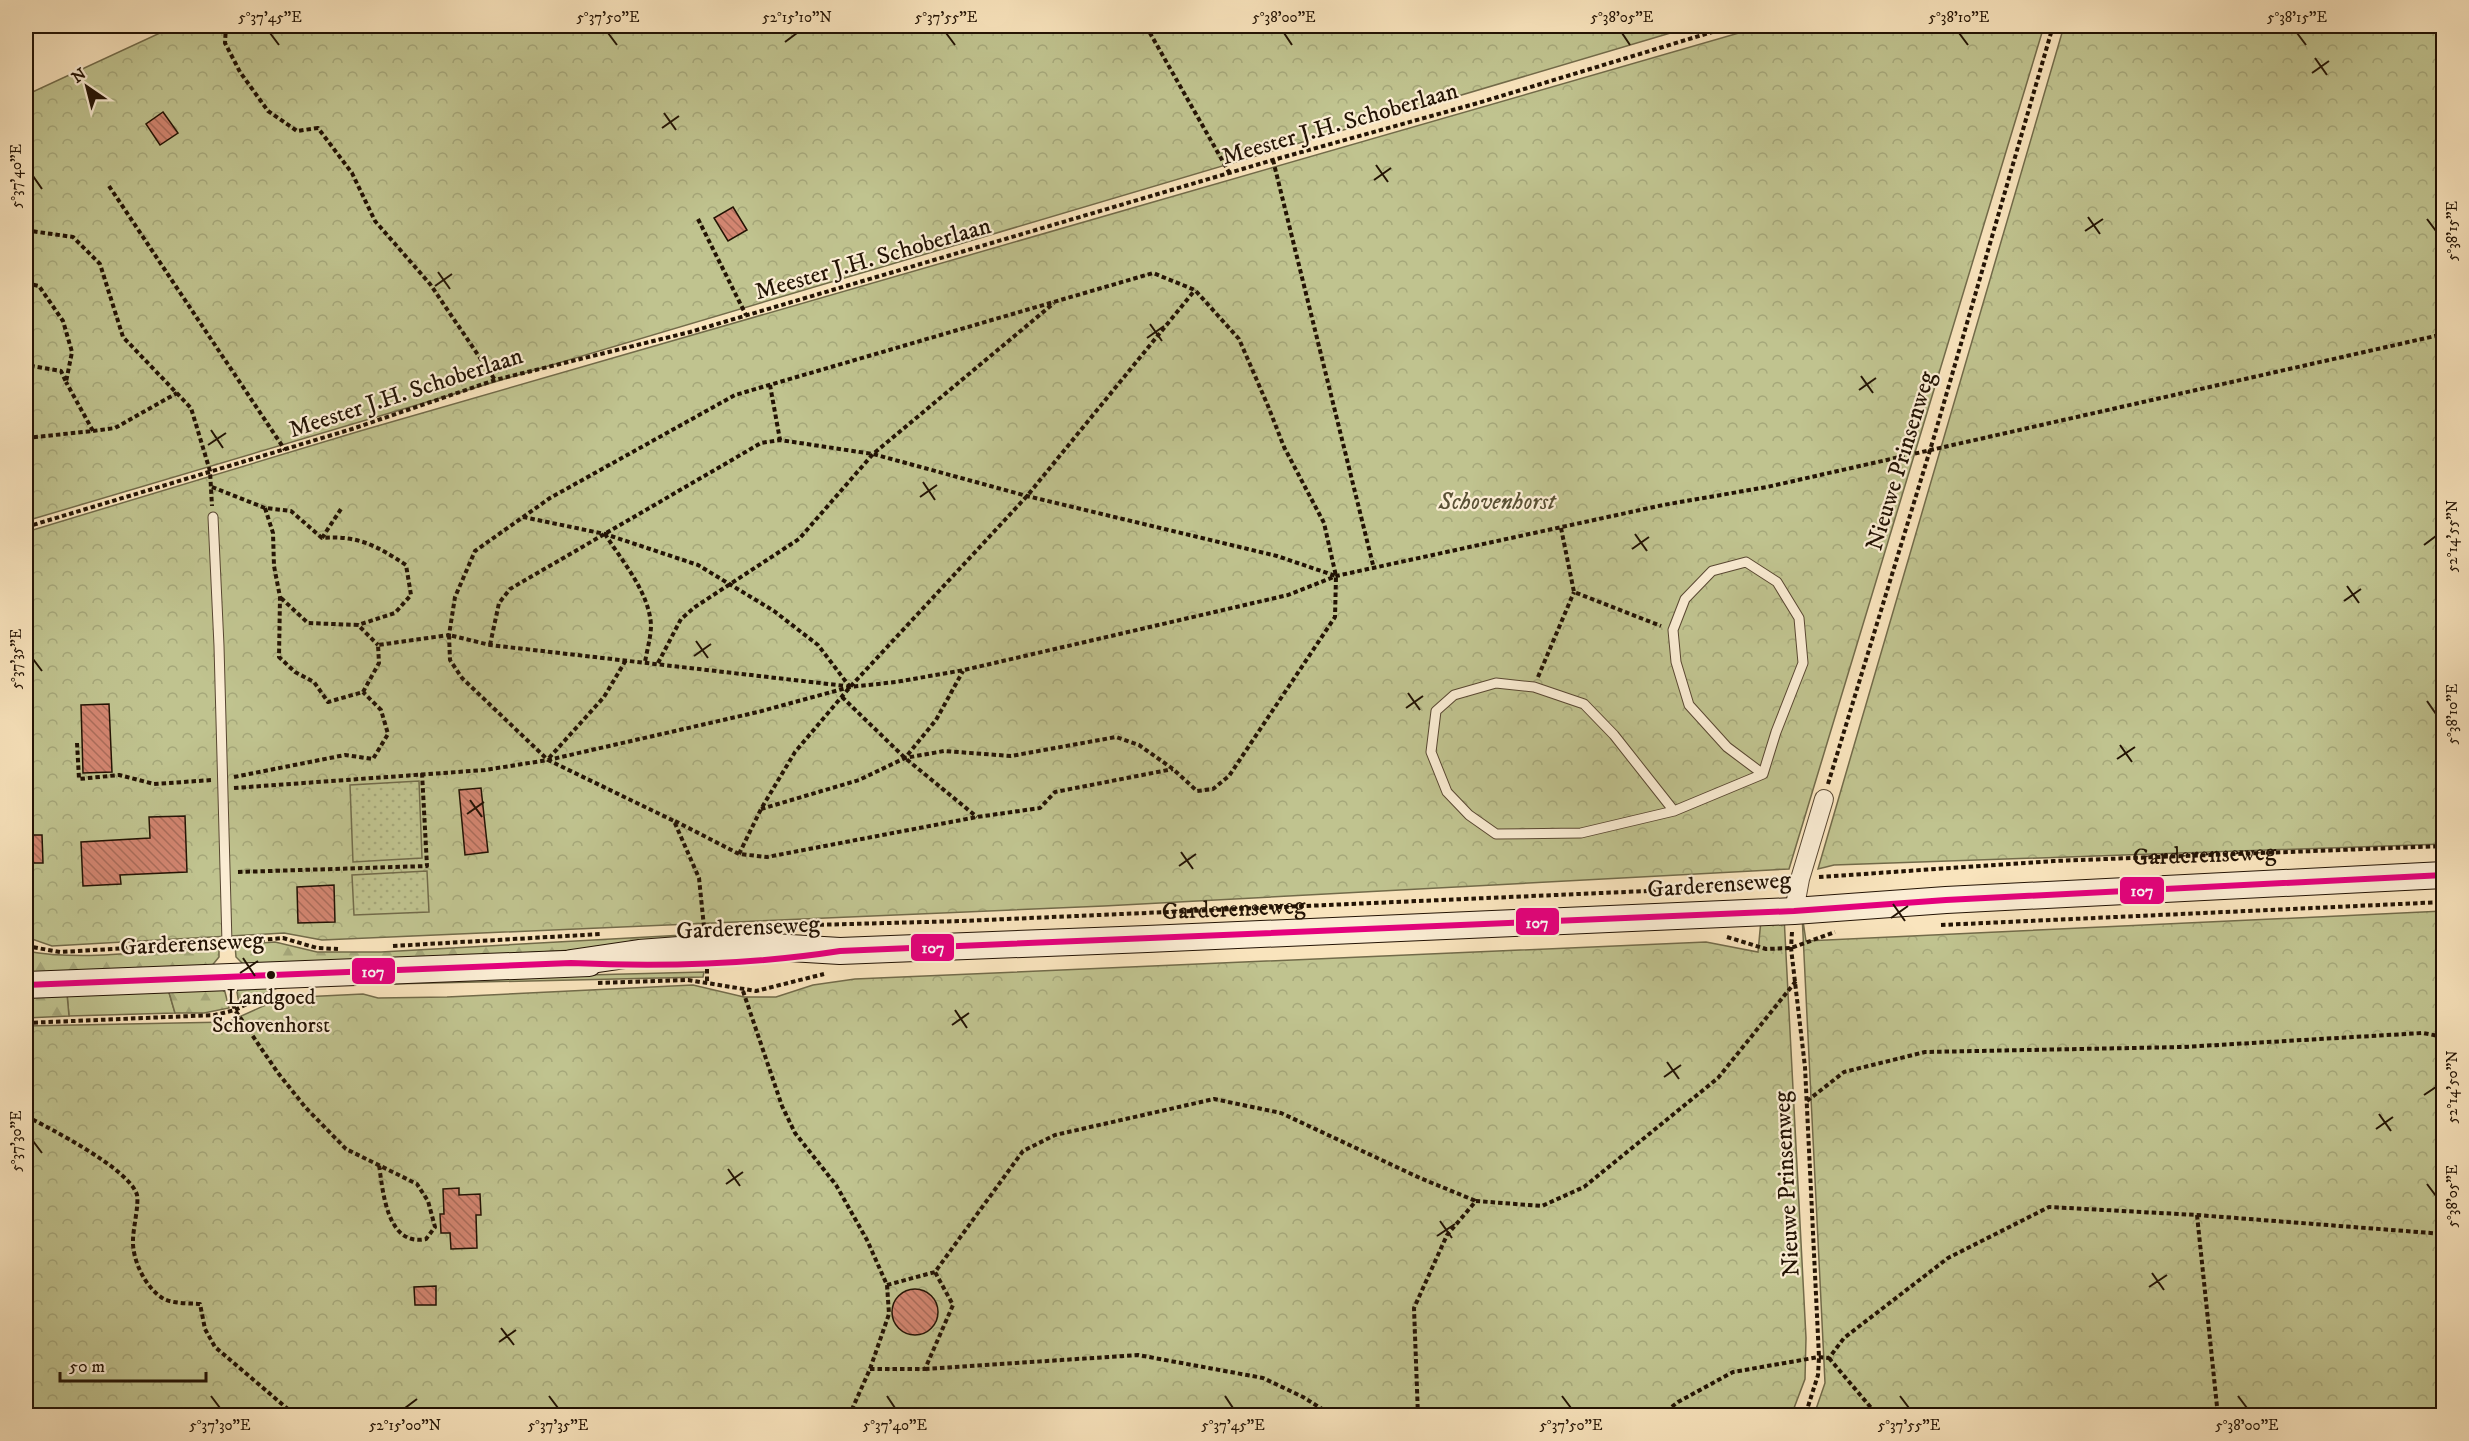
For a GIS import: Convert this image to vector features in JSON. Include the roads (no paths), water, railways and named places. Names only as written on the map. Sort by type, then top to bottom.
[{"type":"main road","name":"Garderenseweg","points":[[26,985],[571,963],[707,965],[792,958],[840,951],[1794,911],[1946,900],[2444,875]]},
{"type":"street","points":[[1794,911],[1800,879],[1824,799]]},
{"type":"lane","points":[[213,516],[227,943]]},
{"type":"lane","points":[[1746,562],[1778,582],[1799,618],[1803,663],[1776,732],[1763,774],[1727,747],[1689,705],[1676,662],[1673,630],[1685,599],[1712,571],[1746,562]]},
{"type":"lane","points":[[1674,811],[1614,735],[1584,704],[1534,687],[1496,684],[1454,695],[1436,711],[1431,752],[1447,792],[1469,815],[1496,834],[1581,832],[1674,811],[1763,774]]},
{"type":"place","name":"Landgoed Schovenhorst","points":[[271,975]]},
{"type":"park label","name":"Schovenhorst","points":[[1497,502]]}]
